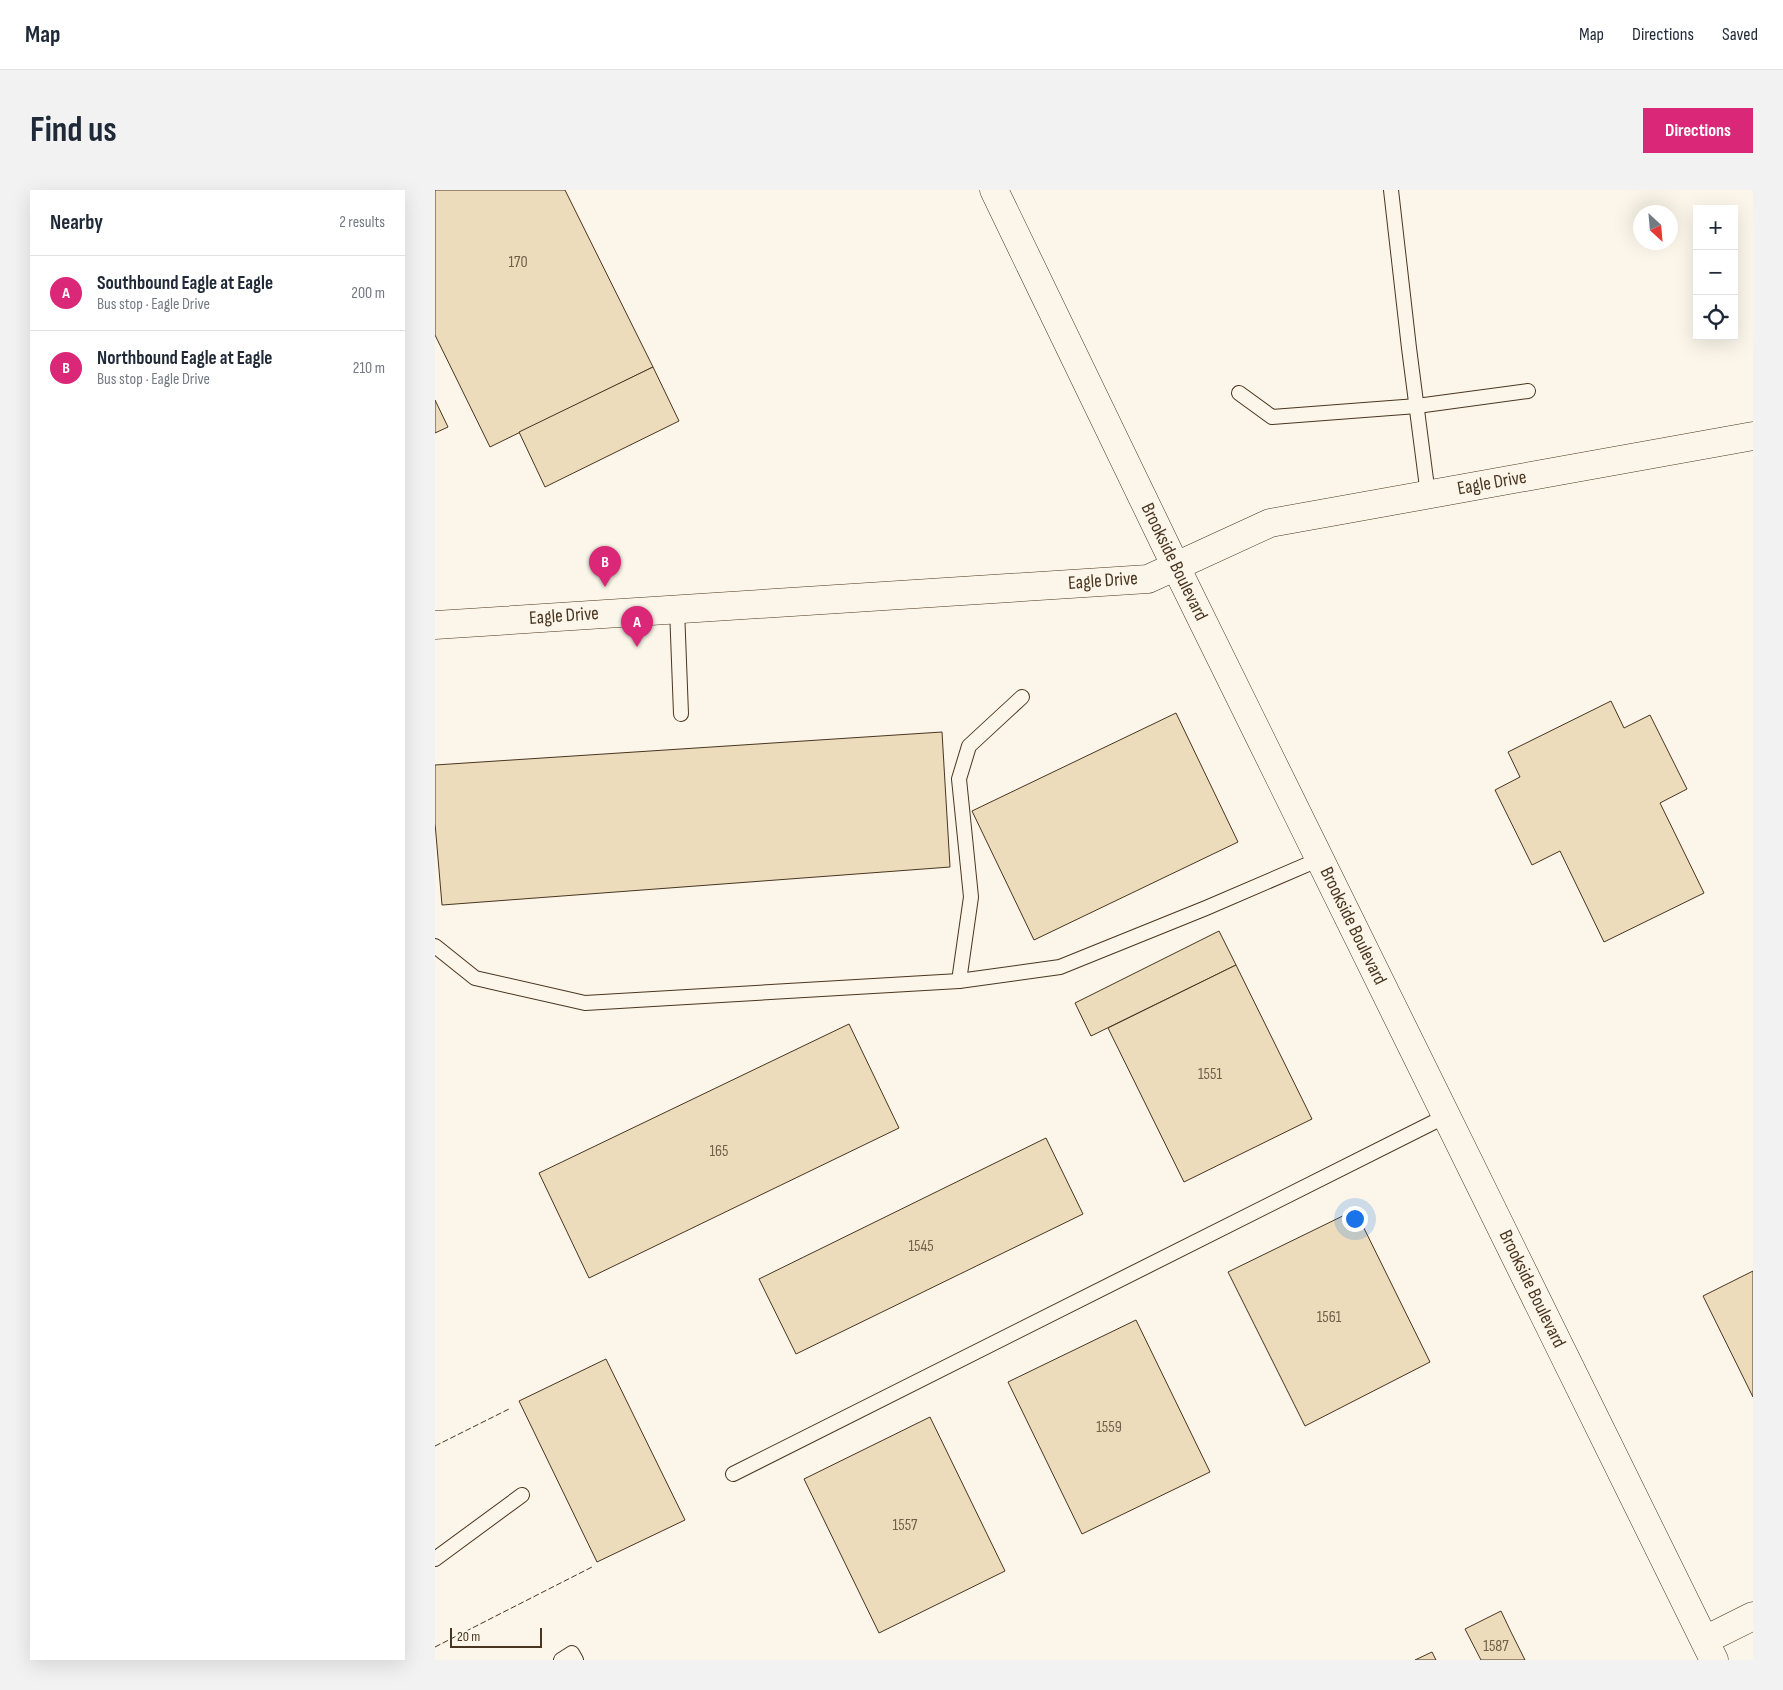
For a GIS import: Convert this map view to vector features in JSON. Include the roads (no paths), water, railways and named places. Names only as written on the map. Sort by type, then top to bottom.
[{"type":"street","name":"Brookside Boulevard","points":[[994,190],[1176,567],[1709,1650]]},
{"type":"street","name":"Eagle Drive","points":[[435,625],[1147,579],[1271,523],[1753,436]]},
{"type":"street","points":[[1709,1650],[1753,1616]]},
{"type":"lane","points":[[1391,190],[1428,494]]},
{"type":"lane","points":[[1239,393],[1272,417],[1417,406],[1528,391]]},
{"type":"lane","points":[[677,609],[681,714]]},
{"type":"lane","points":[[959,981],[971,898],[959,779],[969,746],[1022,697]]},
{"type":"lane","points":[[435,946],[475,978],[585,1002],[959,981],[1060,967],[1206,908],[1320,858]]},
{"type":"lane","points":[[733,1474],[1446,1116]]},
{"type":"lane","points":[[435,1559],[522,1495]]},
{"type":"lane","points":[[561,1660],[572,1653],[576,1660]]},
{"type":"place","name":"Northbound Eagle at Eagle","points":[[605,587]]},
{"type":"place","name":"Southbound Eagle at Eagle","points":[[637,647]]}]
